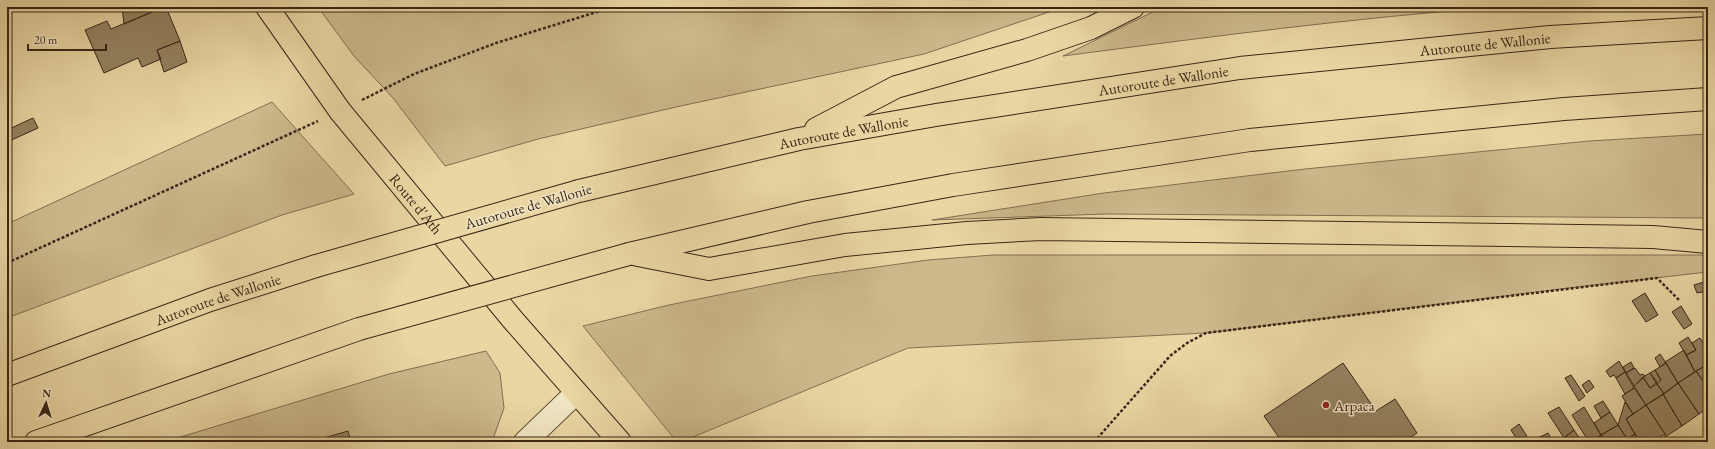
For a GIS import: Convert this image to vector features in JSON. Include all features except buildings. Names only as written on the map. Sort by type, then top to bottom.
[{"type":"main road","name":"Route d'Ath","points":[[267,7],[340,111],[513,320],[620,442]]},
{"type":"main road","points":[[799,139],[896,87],[1027,50],[1091,28],[1133,7]]},
{"type":"main road","name":"Autoroute de Wallonie","points":[[7,375],[210,300],[316,266],[579,191],[799,139],[936,115],[1240,68],[1550,37],[1708,28]]},
{"type":"main road","points":[[36,442],[358,329],[629,254],[808,212],[953,185],[1250,140],[1564,109],[1708,99]]},
{"type":"main road","points":[[629,254],[709,269],[846,245],[967,233],[1041,229],[1654,237],[1708,242]]},
{"type":"main road","points":[[1654,237],[1708,231]]},
{"type":"street","points":[[525,442],[576,393]]},
{"type":"path","points":[[7,262],[340,111],[414,74],[496,43],[613,7]]},
{"type":"path","points":[[1094,442],[1170,356],[1187,343],[1206,334],[1657,278],[1680,301]]},
{"type":"shaded area","points":[[318,7],[1064,7],[924,54],[676,107],[538,139],[445,166],[393,98],[354,56]]},
{"type":"shaded area","points":[[1163,7],[1498,7],[1335,22],[1063,56]]},
{"type":"shaded area","points":[[272,102],[354,194],[282,215],[7,318],[7,224]]},
{"type":"shaded area","points":[[1708,134],[1708,218],[1106,214],[932,220],[1104,193],[1305,169],[1589,141]]},
{"type":"shaded area","points":[[993,255],[1708,255],[1708,273],[1569,288],[1206,333],[908,348],[681,442],[677,442],[583,326],[669,305],[812,276],[928,260]]},
{"type":"shaded area","points":[[486,351],[500,373],[504,408],[493,439],[489,442],[164,442],[389,374]]},
{"type":"place","name":"Arpaca","points":[[1326,405]]}]
